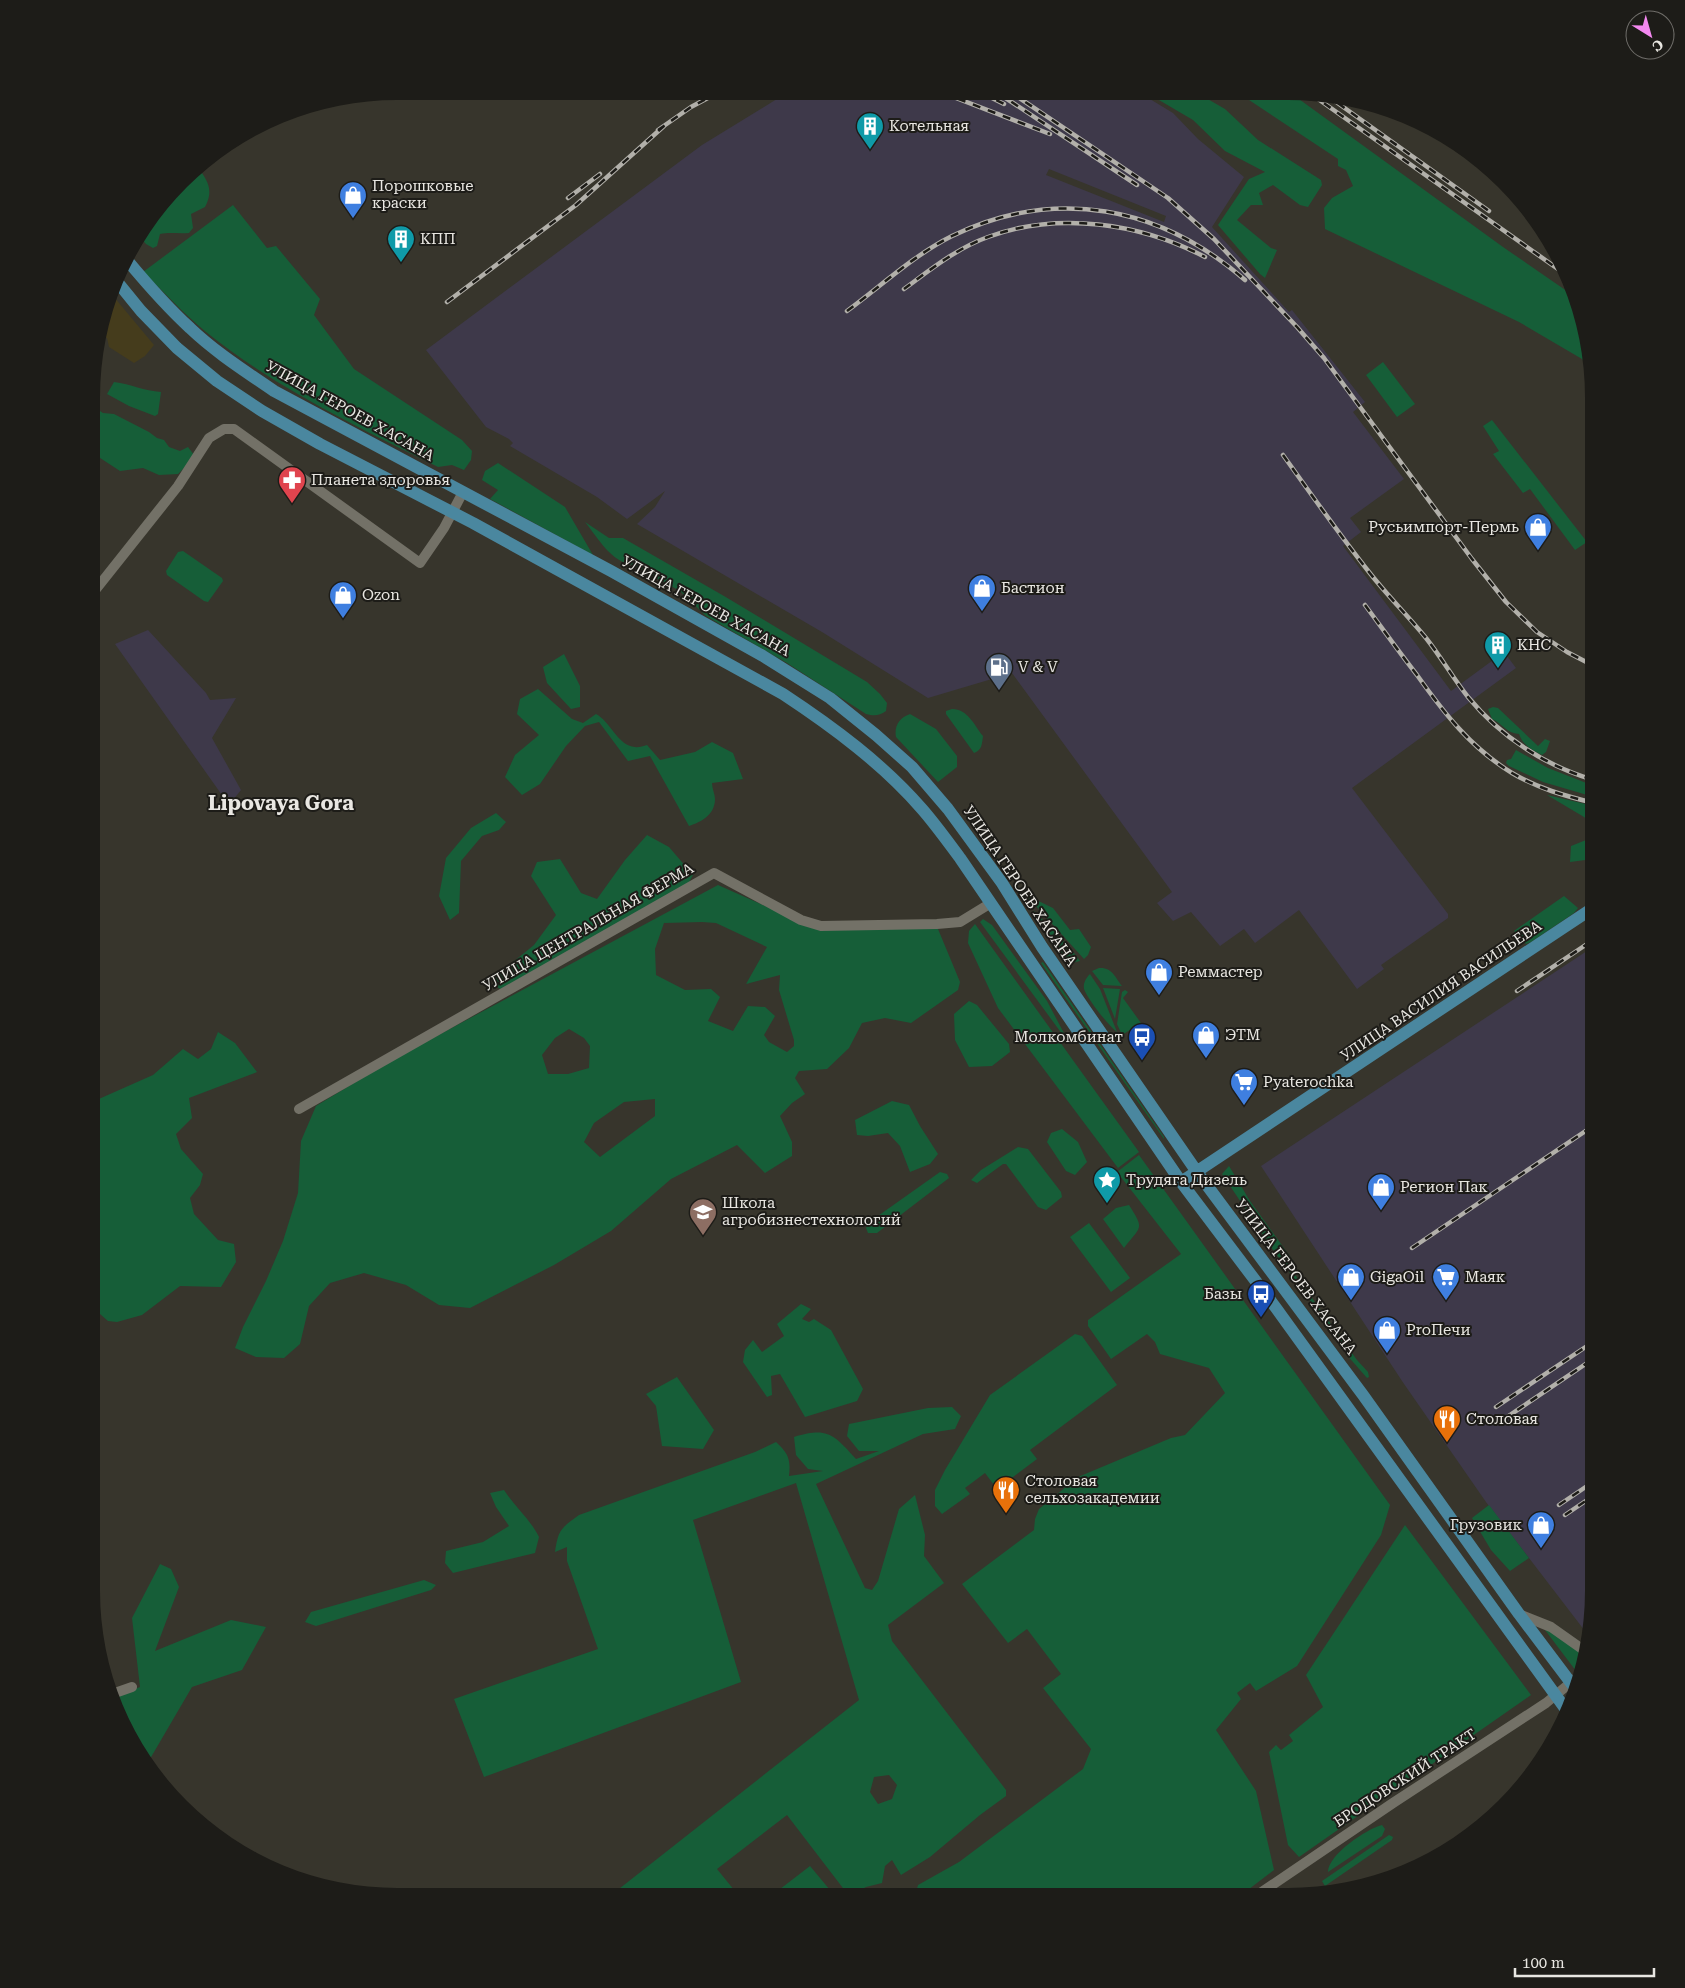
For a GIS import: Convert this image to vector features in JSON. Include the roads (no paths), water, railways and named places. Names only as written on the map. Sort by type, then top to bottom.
[{"type":"main road","name":"УЛИЦА ГЕРОЕВ ХАСАНА","points":[[131,265],[157,296],[191,329],[233,363],[274,391],[611,571],[798,677],[830,698],[912,767],[948,809],[1002,883],[1042,947],[1197,1172],[1363,1395],[1519,1614],[1572,1678]]},
{"type":"main road","points":[[121,288],[176,348],[217,381],[262,411],[320,444],[453,512],[749,675],[815,715],[862,751],[922,809],[960,858],[1181,1182],[1276,1308],[1562,1705]]},
{"type":"main road","name":"УЛИЦА ВАСИЛИЯ ВАСИЛЬЕВА","points":[[1181,1182],[1585,914]]},
{"type":"street","points":[[100,584],[178,486],[209,438],[224,428],[234,429],[420,563],[453,512],[463,492]]},
{"type":"street","name":"УЛИЦА ЦЕНТРАЛЬНАЯ ФЕРМА","points":[[299,1109],[714,872],[801,920],[822,926],[960,922],[991,903]]},
{"type":"street","points":[[1519,1614],[1551,1627],[1579,1647]]},
{"type":"street","points":[[118,1692],[132,1687]]},
{"type":"street","name":"БРОДОВСКИЙ ТРАКТ","points":[[1268,1888],[1569,1687]]},
{"type":"railway","points":[[658,130],[704,100]]},
{"type":"railway","points":[[961,100],[1050,134]]},
{"type":"railway","points":[[996,100],[1004,104]]},
{"type":"railway","points":[[1009,100],[1137,185]]},
{"type":"railway","points":[[1022,100],[1168,198],[1214,239],[1324,358],[1472,559],[1506,602],[1537,632],[1585,661]]},
{"type":"railway","points":[[1323,103],[1554,266]]},
{"type":"railway","points":[[1341,105],[1489,211]]},
{"type":"railway","points":[[447,302],[576,205],[664,126]]},
{"type":"railway","points":[[568,198],[600,174]]},
{"type":"railway","points":[[847,311],[911,261],[952,236],[991,220],[1030,211],[1068,208],[1106,212],[1142,220],[1178,235],[1212,255],[1245,280]]},
{"type":"railway","points":[[904,289],[965,247],[988,237],[1042,224],[1098,224],[1126,229],[1180,245],[1205,257]]},
{"type":"railway","points":[[1283,455],[1358,558],[1426,638],[1468,697],[1481,711],[1509,737],[1525,748],[1558,767],[1585,777]]},
{"type":"railway","points":[[1365,605],[1448,716],[1471,741],[1497,763],[1531,783],[1585,800]]},
{"type":"railway","points":[[1517,991],[1585,945]]},
{"type":"railway","points":[[1412,1248],[1585,1131]]},
{"type":"railway","points":[[1496,1407],[1585,1347]]},
{"type":"railway","points":[[1504,1419],[1585,1364]]},
{"type":"railway","points":[[1559,1505],[1585,1487]]},
{"type":"railway","points":[[1565,1515],[1585,1501]]},
{"type":"place","name":"Котельная","points":[[870,150]]},
{"type":"place","name":"Порошковые краски","points":[[353,219]]},
{"type":"place","name":"КПП","points":[[401,263]]},
{"type":"place","name":"Планета здоровья","points":[[292,504]]},
{"type":"place","name":"Русьимпорт-Пермь","points":[[1538,551]]},
{"type":"place","name":"Бастион","points":[[982,612]]},
{"type":"place","name":"Ozon","points":[[343,619]]},
{"type":"place","name":"КНС","points":[[1498,669]]},
{"type":"place","name":"V & V","points":[[999,691]]},
{"type":"place","name":"Реммастер","points":[[1159,996]]},
{"type":"place","name":"ЭТМ","points":[[1206,1059]]},
{"type":"place","name":"Молкомбинат","points":[[1142,1061]]},
{"type":"place","name":"Pyaterochka","points":[[1244,1106]]},
{"type":"place","name":"Трудяга Дизель","points":[[1107,1204]]},
{"type":"place","name":"Регион Пак","points":[[1381,1211]]},
{"type":"place","name":"Школа агробизнестехнологий","points":[[703,1236]]},
{"type":"place","name":"GigaOil","points":[[1351,1301]]},
{"type":"place","name":"Маяк","points":[[1446,1301]]},
{"type":"place","name":"Базы","points":[[1261,1318]]},
{"type":"place","name":"ProПечи","points":[[1387,1354]]},
{"type":"place","name":"Столовая","points":[[1447,1443]]},
{"type":"place","name":"Столовая сельхозакадемии","points":[[1006,1514]]},
{"type":"place","name":"Грузовик","points":[[1541,1549]]},
{"type":"district","name":"Lipovaya Gora","points":[[281,803]]}]
